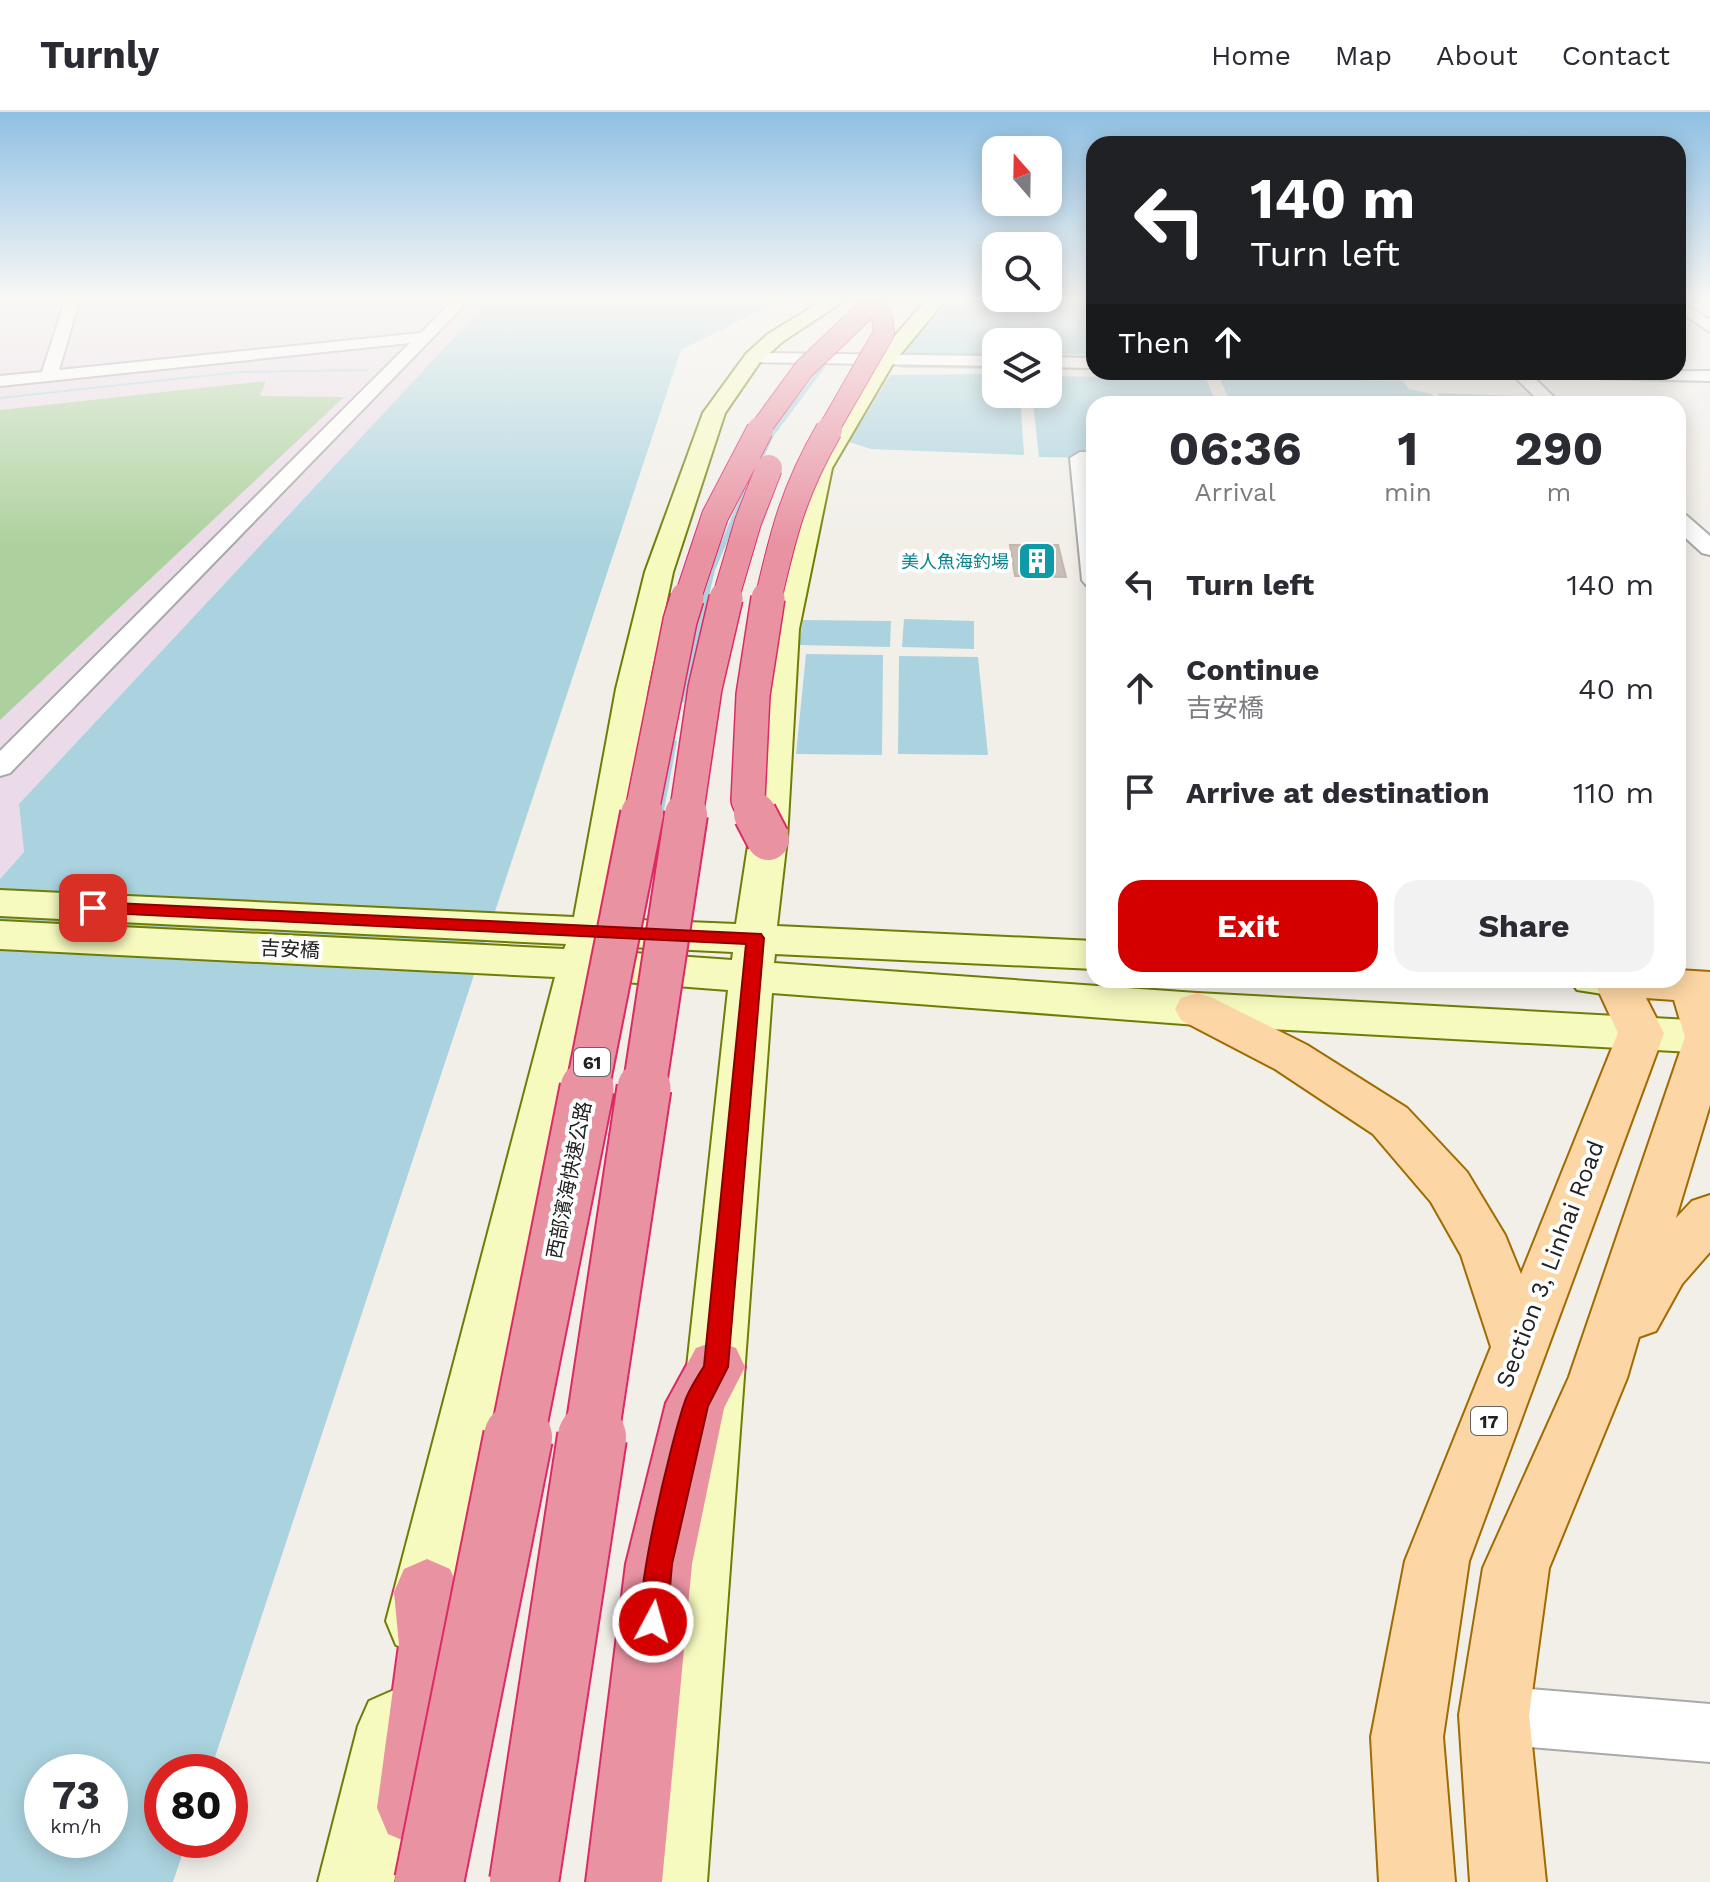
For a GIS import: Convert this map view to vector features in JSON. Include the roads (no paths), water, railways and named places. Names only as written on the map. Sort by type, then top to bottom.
[{"type":"highway","points":[[610,835],[633,795],[641,771],[665,625],[701,515],[757,410],[781,381]]},
{"type":"highway","name":"西部濱海快速公路","points":[[429,1882],[680,621],[716,514],[771,411],[797,381]]},
{"type":"highway","points":[[524,1882],[705,688],[730,573],[747,516],[798,413],[822,381]]},
{"type":"highway","points":[[624,1882],[659,1564],[696,1403],[716,1367]]},
{"type":"highway","points":[[399,1882],[413,1817],[433,1645],[427,1592]]},
{"type":"main road","points":[[1609,988],[1641,1033]]},
{"type":"main road","points":[[1508,1882],[1494,1715],[1516,1568],[1598,1378],[1705,1012],[1627,988]]},
{"type":"main road","points":[[1197,1009],[1291,1057],[1390,1121],[1449,1187],[1486,1251],[1518,1344]]},
{"type":"main road","name":"Section 3, Linhai Road","points":[[1417,1882],[1407,1737],[1437,1561],[1518,1344],[1641,1033]]},
{"type":"main road","points":[[1598,1378],[1663,1268],[1710,1216]]},
{"type":"street","points":[[0,767],[383,381]]},
{"type":"street","points":[[356,1882],[586,948],[610,835],[632,689],[659,572],[714,413],[737,381]]},
{"type":"street","points":[[669,1882],[754,958],[768,839],[784,629],[806,520],[820,468],[850,381]]},
{"type":"street","points":[[1527,381],[1544,396]]},
{"type":"street","points":[[1086,458],[1080,458],[1086,510]]},
{"type":"street","points":[[1686,527],[1710,548]]},
{"type":"street","name":"吉安橋","points":[[0,903],[586,948]]},
{"type":"street","name":"吉安橋","points":[[0,935],[586,948]]},
{"type":"street","points":[[586,948],[754,958],[1197,1009],[1641,1033],[1705,1012]]},
{"type":"street","points":[[754,958],[1086,955]]},
{"type":"street","points":[[1494,1715],[1710,1733]]},
{"type":"water","points":[[414,381],[671,381],[216,1754],[144,1754],[144,1858],[181,1858],[173,1882],[0,1882],[0,879],[24,852],[19,804]]},
{"type":"water","points":[[887,381],[982,381],[982,408],[1021,408],[1024,455],[871,449],[849,442]]},
{"type":"water","points":[[1062,381],[1207,381],[1213,396],[1086,396],[1086,458],[1039,457],[1034,408],[1062,408]]},
{"type":"water","points":[[1221,381],[1403,381],[1409,389],[1433,396],[1227,396]]},
{"type":"water","points":[[1437,393],[1520,396],[1440,396]]},
{"type":"water","points":[[904,619],[974,621],[974,649],[902,647]]},
{"type":"water","points":[[803,620],[891,621],[890,647],[799,645]]},
{"type":"water","points":[[806,654],[883,655],[882,755],[796,754]]},
{"type":"water","points":[[899,656],[978,657],[988,755],[898,754]]},
{"type":"waterway","points":[[0,398],[161,381]]},
{"type":"waterway","points":[[755,471],[770,437],[813,381]]},
{"type":"waterway","points":[[680,702],[712,570],[747,489]]},
{"type":"waterway","points":[[659,816],[673,741]]},
{"type":"place","name":"美人魚海釣場","points":[[1037,561]]}]
